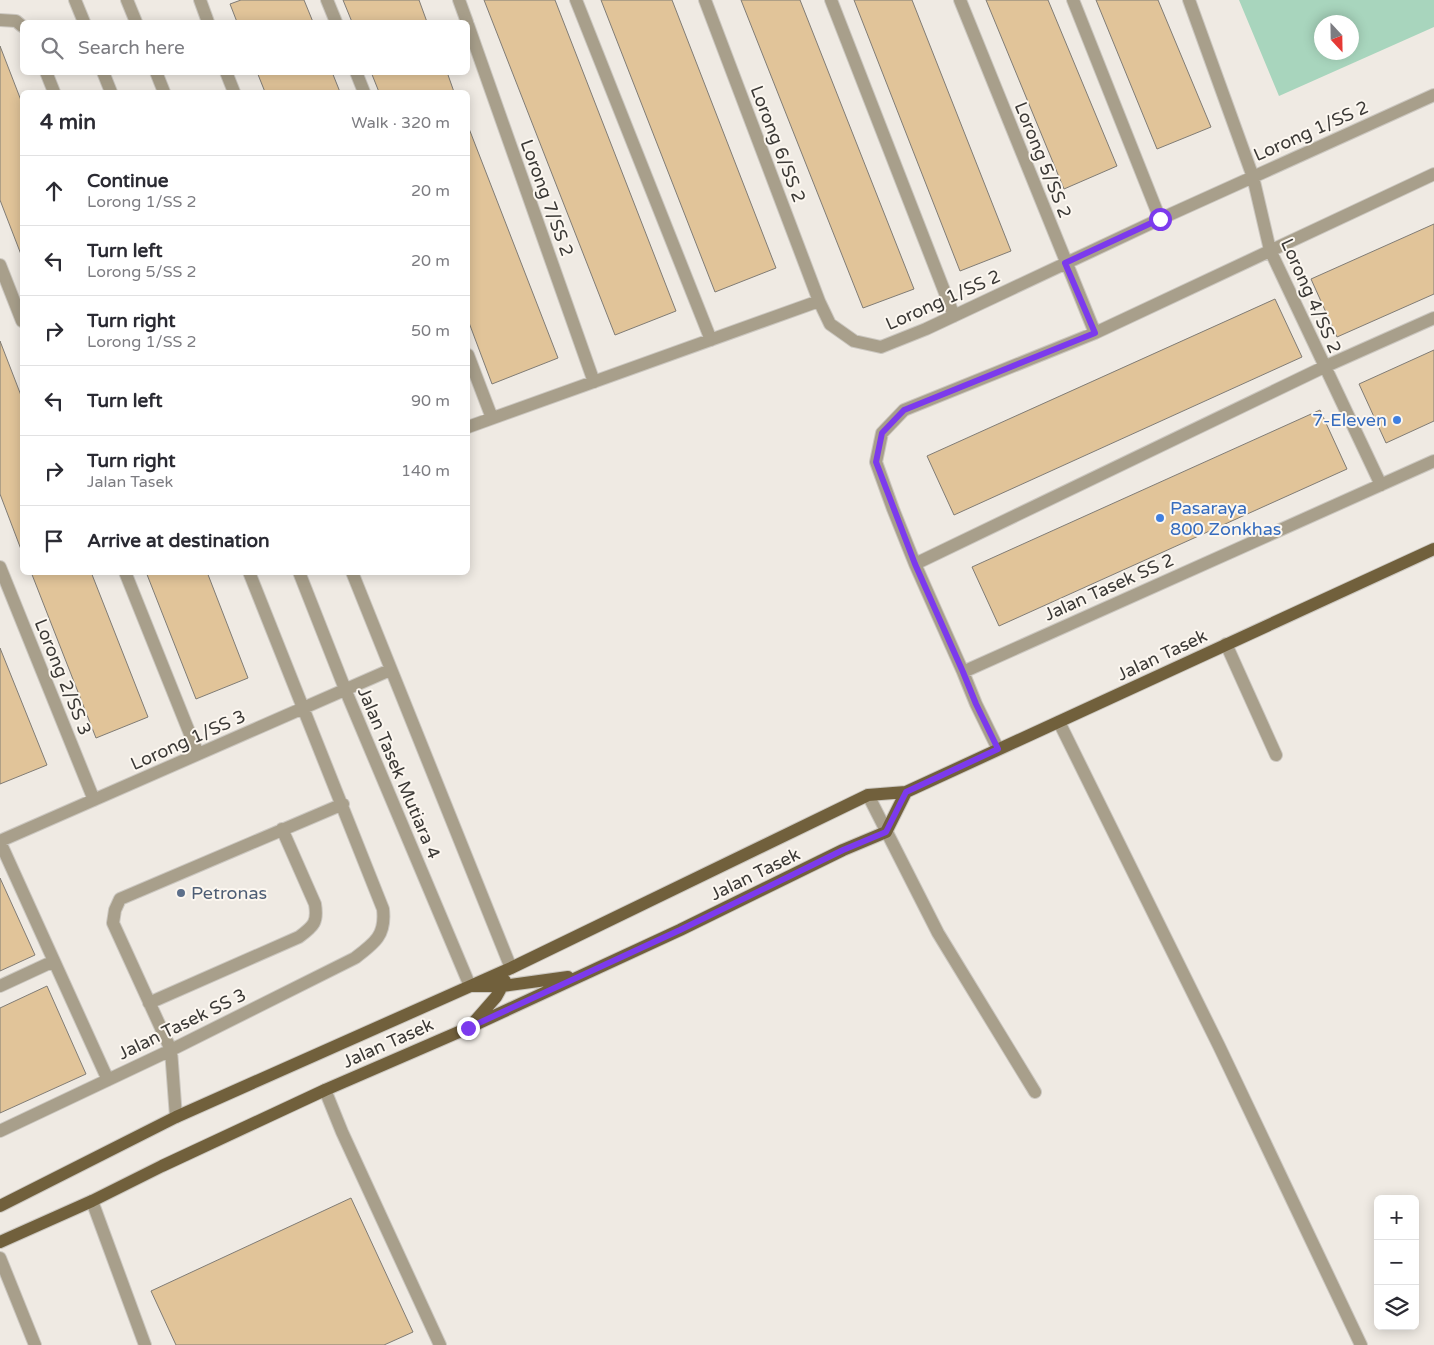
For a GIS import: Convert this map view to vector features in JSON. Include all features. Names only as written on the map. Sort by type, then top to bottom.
[{"type":"main road","name":"Jalan Tasek","points":[[0,1206],[176,1117],[511,968],[868,795],[906,792],[1434,549]]},
{"type":"main road","points":[[886,832],[906,792]]},
{"type":"main road","name":"Jalan Tasek","points":[[0,1242],[92,1201],[325,1090],[468,1028],[680,930],[843,850],[886,832]]},
{"type":"main road","points":[[468,1028],[487,1008],[502,986],[511,968]]},
{"type":"main road","points":[[470,986],[502,986],[580,975]]},
{"type":"street","points":[[75,0],[83,20]]},
{"type":"street","points":[[127,0],[135,20]]},
{"type":"street","points":[[200,0],[207,20]]},
{"type":"street","points":[[327,0],[335,20]]},
{"type":"street","name":"Lorong 7/SS 2","points":[[459,0],[466,20]]},
{"type":"street","points":[[576,0],[712,340]]},
{"type":"street","name":"Lorong 6/SS 2","points":[[704,0],[820,301]]},
{"type":"street","points":[[832,0],[954,316]]},
{"type":"street","name":"Lorong 5/SS 2","points":[[960,0],[1065,263],[1095,333]]},
{"type":"street","points":[[1073,0],[1160,219]]},
{"type":"street","name":"Lorong 4/SS 2","points":[[1189,0],[1253,177],[1270,250],[1381,486]]},
{"type":"street","points":[[0,20],[16,21],[20,24]]},
{"type":"street","name":"Lorong 7/SS 2","points":[[470,32],[594,382]]},
{"type":"street","points":[[47,75],[53,90]]},
{"type":"street","points":[[104,75],[110,90]]},
{"type":"street","points":[[157,75],[163,90]]},
{"type":"street","points":[[227,75],[233,90]]},
{"type":"street","points":[[357,75],[363,90]]},
{"type":"street","name":"Lorong 1/SS 2","points":[[820,301],[830,324],[854,341],[881,347],[926,329],[1160,219],[1434,95]]},
{"type":"street","points":[[998,749],[976,704],[915,564],[876,462],[882,433],[904,410],[1095,333],[1434,174]]},
{"type":"street","points":[[0,265],[20,316]]},
{"type":"street","points":[[470,426],[820,301]]},
{"type":"street","points":[[915,564],[1324,367],[1434,318]]},
{"type":"street","points":[[470,360],[492,418]]},
{"type":"street","name":"Jalan Tasek SS 2","points":[[963,672],[1434,461]]},
{"type":"street","name":"Lorong 2/SS 3","points":[[0,567],[94,800]]},
{"type":"street","points":[[126,575],[198,754]]},
{"type":"street","points":[[176,1117],[171,1050],[113,923],[115,910],[120,899],[343,804],[250,575]]},
{"type":"street","name":"Jalan Tasek Mutiara 4","points":[[300,575],[345,689],[470,986]]},
{"type":"street","name":"Jalan Tasek Mutiara 4","points":[[353,575],[511,968]]},
{"type":"street","points":[[1226,644],[1276,755]]},
{"type":"street","name":"Lorong 1/SS 3","points":[[0,842],[390,670]]},
{"type":"street","points":[[1059,722],[1218,1046],[1361,1345]]},
{"type":"street","points":[[868,795],[938,933],[1035,1092]]},
{"type":"street","name":"Jalan Tasek SS 3","points":[[0,1131],[171,1050],[355,958],[375,942],[382,930],[384,920],[383,908],[343,804]]},
{"type":"street","points":[[149,1003],[299,937],[313,926],[316,914],[315,904],[282,829]]},
{"type":"street","points":[[0,842],[108,1080]]},
{"type":"street","points":[[0,986],[54,961]]},
{"type":"street","points":[[325,1090],[342,1132],[440,1345]]},
{"type":"street","points":[[92,1201],[145,1345]]},
{"type":"street","points":[[0,1258],[35,1345]]},
{"type":"green space","points":[[1239,0],[1434,0],[1434,27],[1279,96]]},
{"type":"building","points":[[241,0],[304,0],[312,20],[236,20],[230,4]]},
{"type":"building","points":[[343,0],[419,0],[426,20],[351,20]]},
{"type":"building","points":[[484,0],[555,0],[676,311],[615,335]]},
{"type":"building","points":[[601,0],[672,0],[776,268],[715,292]]},
{"type":"building","points":[[741,0],[800,0],[914,289],[863,308]]},
{"type":"building","points":[[854,0],[912,0],[1011,251],[960,271]]},
{"type":"building","points":[[986,0],[1048,0],[1117,166],[1064,189]]},
{"type":"building","points":[[1096,0],[1158,0],[1211,127],[1157,149]]},
{"type":"building","points":[[0,46],[20,98],[20,252],[0,200]]},
{"type":"building","points":[[258,75],[333,75],[339,90],[264,90]]},
{"type":"building","points":[[372,75],[448,75],[453,90],[378,90]]},
{"type":"building","points":[[470,131],[558,358],[492,384],[470,325]]},
{"type":"building","points":[[1434,224],[1434,294],[1337,337],[1311,279]]},
{"type":"building","points":[[1275,299],[1302,357],[954,515],[927,456]]},
{"type":"building","points":[[0,341],[20,393],[20,547],[0,494]]},
{"type":"building","points":[[1434,350],[1434,421],[1386,443],[1359,384]]},
{"type":"building","name":"Pasaraya 800 Zonkhas","points":[[1320,410],[1347,469],[999,626],[972,567]]},
{"type":"building","points":[[32,575],[92,575],[148,717],[96,738]]},
{"type":"building","points":[[147,575],[208,575],[248,678],[196,699]]},
{"type":"building","points":[[0,648],[47,765],[0,784]]},
{"type":"building","points":[[0,878],[35,955],[0,971]]},
{"type":"building","points":[[47,986],[86,1074],[0,1113],[0,1008]]},
{"type":"building","points":[[351,1198],[413,1332],[384,1345],[176,1345],[151,1291]]},
{"type":"place","name":"7-Eleven","points":[[1397,420]]},
{"type":"place","name":"Pasaraya 800 Zonkhas","points":[[1160,518]]},
{"type":"place","name":"Petronas","points":[[181,893]]},
{"type":"route","points":[[468,1028],[680,930],[843,850],[886,832],[906,792],[998,749],[976,704],[893,509],[876,462],[882,433],[904,410],[1095,333],[1065,263],[1160,219]]}]
